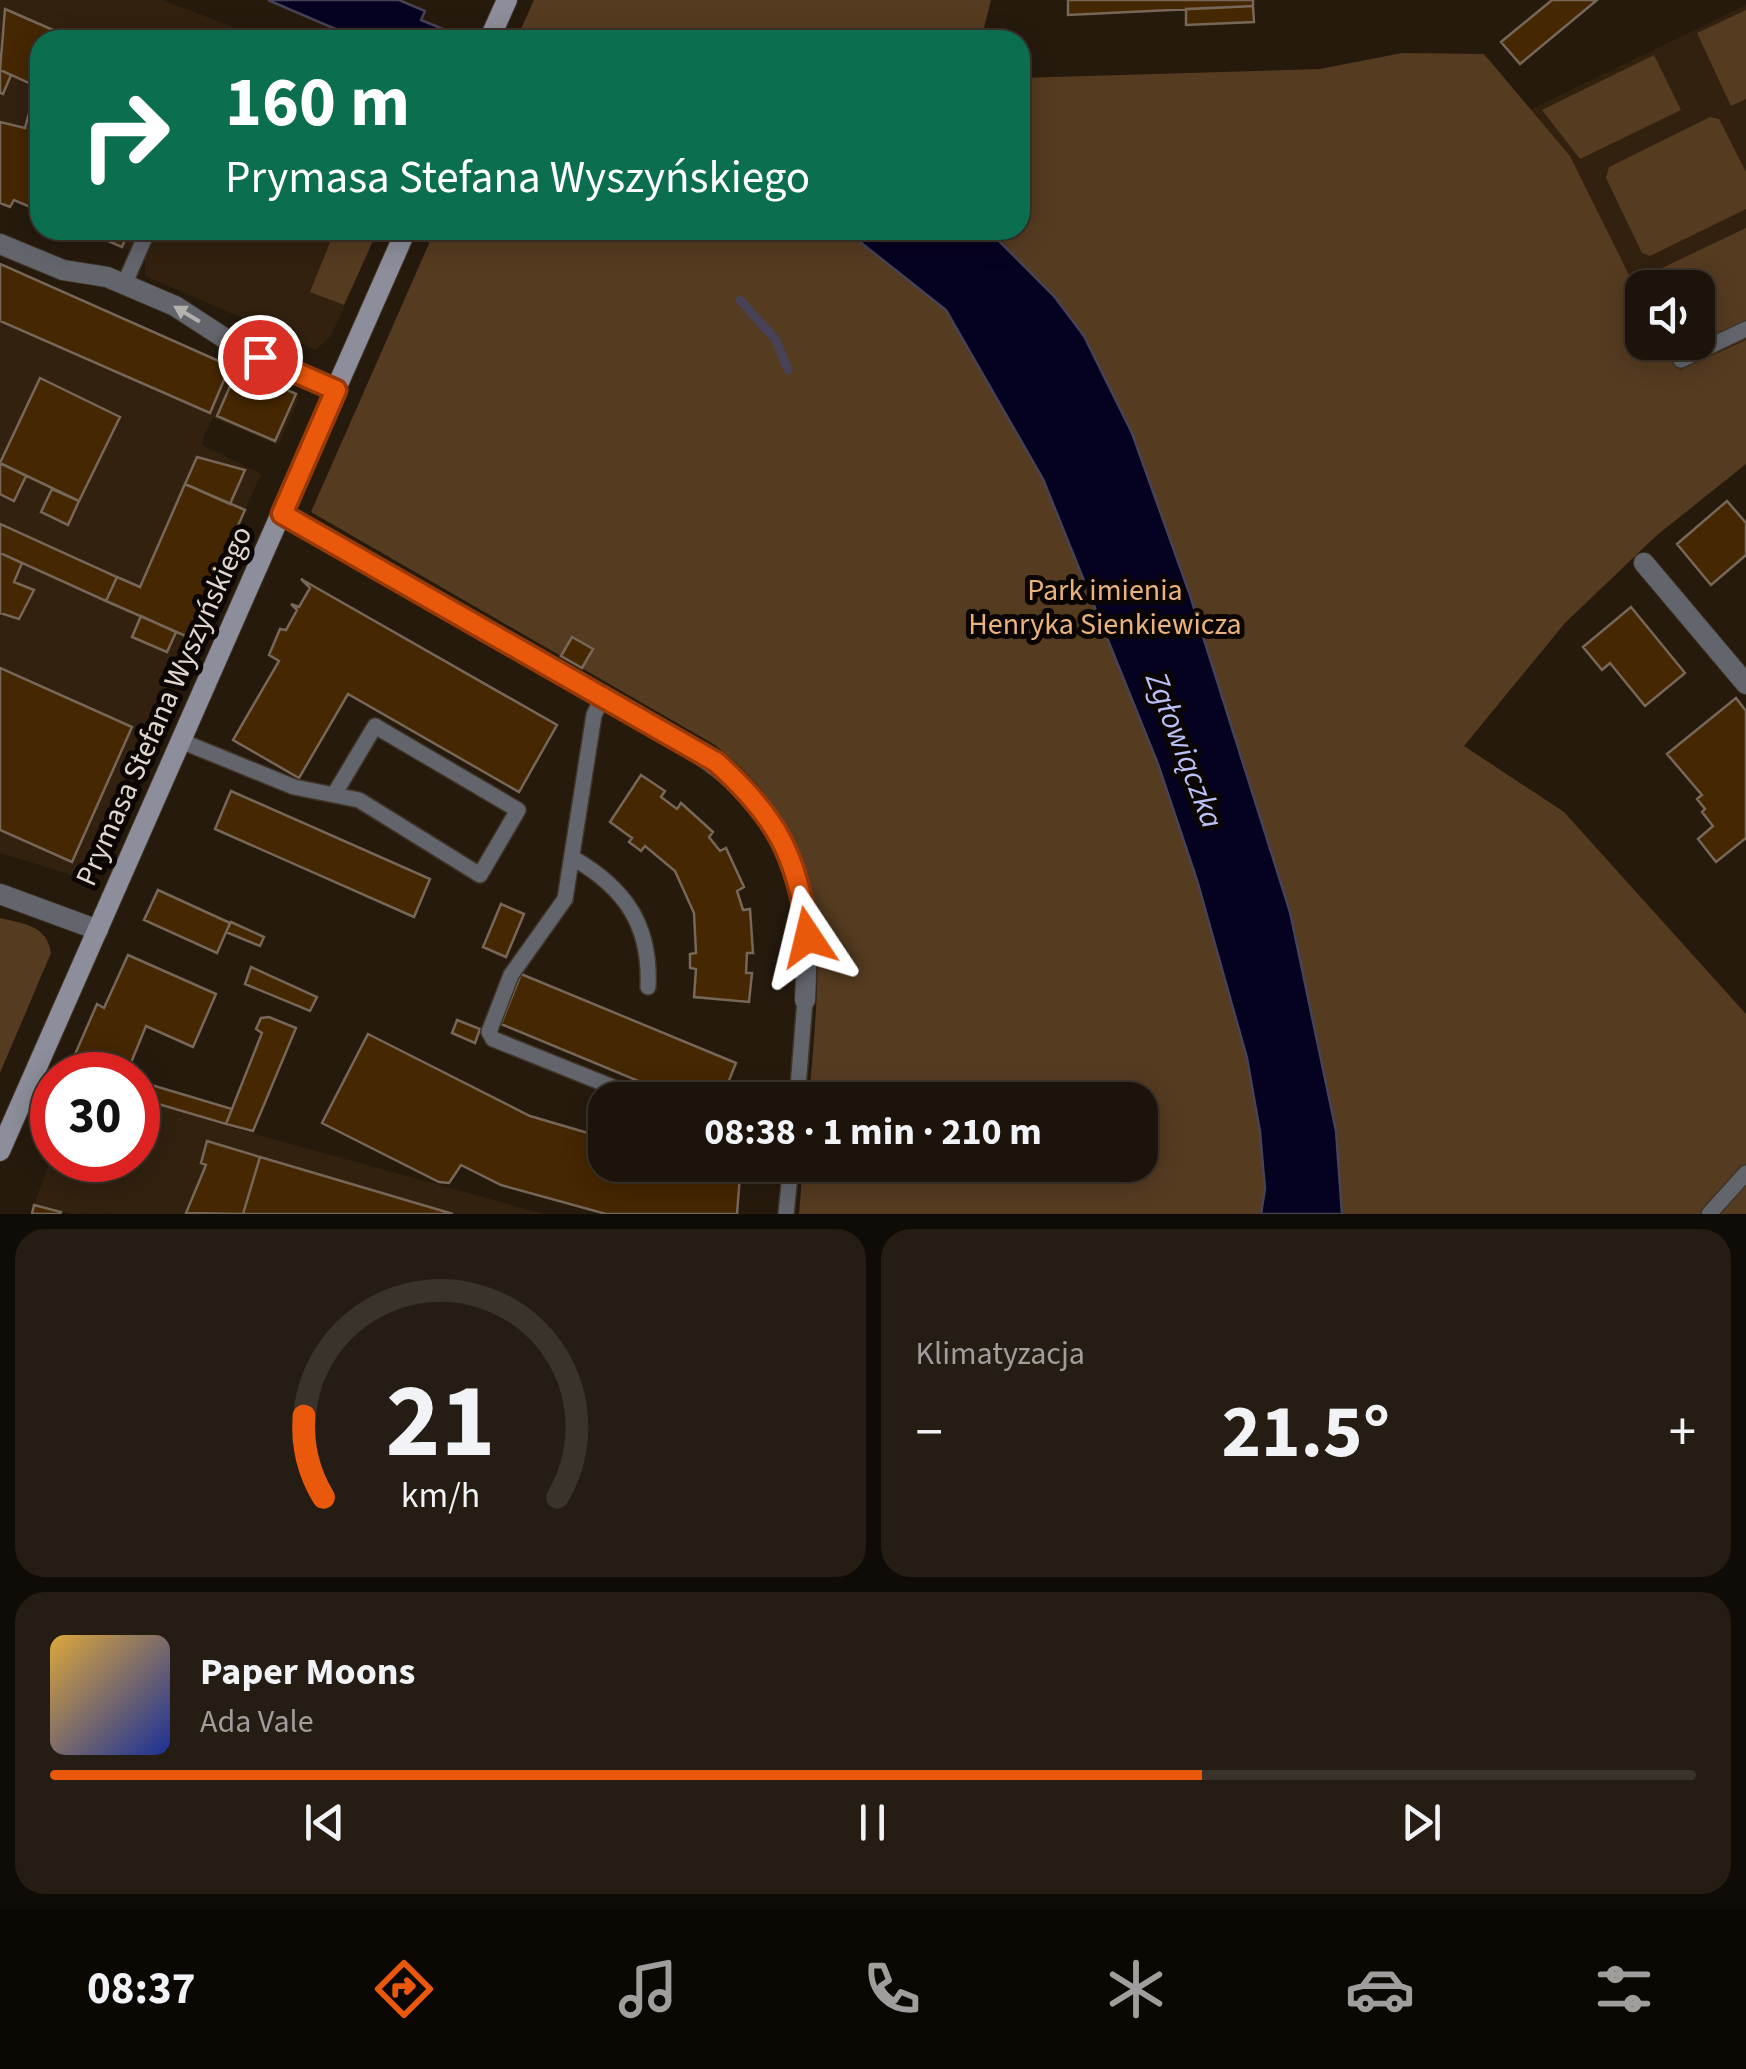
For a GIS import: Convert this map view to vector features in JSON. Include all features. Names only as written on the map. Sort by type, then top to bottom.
[{"type":"main road","points":[[494,30],[507,0]]},
{"type":"main road","name":"Prymasa Stefana Wyszyńskiego","points":[[0,1150],[402,240]]},
{"type":"street","points":[[0,244],[48,266],[124,285],[188,314],[235,346],[336,390]]},
{"type":"street","points":[[282,514],[716,762],[769,814],[789,852],[808,937],[805,1000]]},
{"type":"street","points":[[1644,563],[1746,684]]},
{"type":"street","points":[[0,894],[98,930]]},
{"type":"lane","points":[[124,285],[144,240]]},
{"type":"lane","points":[[1715,344],[1746,329]]},
{"type":"lane","points":[[601,1082],[493,1039],[488,1032],[511,975],[565,899],[594,715],[603,696]]},
{"type":"lane","points":[[181,741],[294,787],[358,800],[480,875],[518,810],[375,726],[334,793]]},
{"type":"lane","points":[[573,858],[603,876],[636,914],[649,962],[648,987]]},
{"type":"lane","points":[[798,1082],[805,1000]]},
{"type":"lane","points":[[1710,1214],[1746,1174]]},
{"type":"lane","points":[[786,1214],[789,1182]]},
{"type":"shaded area","points":[[0,0],[163,0],[241,30],[30,30],[30,207],[14,200],[10,207],[0,203]]},
{"type":"shaded area","points":[[1746,5],[1746,340],[1715,354],[1715,270],[1627,270],[1570,156],[1530,110]]},
{"type":"shaded area","points":[[106,240],[374,240],[331,336],[316,350],[145,276],[145,257]]},
{"type":"shaded area","points":[[0,264],[300,396],[278,445],[213,418],[204,436],[202,445],[261,474],[82,878],[0,853]]},
{"type":"shaded area","points":[[1674,360],[1701,360],[1679,370]]},
{"type":"shaded area","points":[[160,1105],[544,1214],[71,1214],[34,1204],[42,1182],[160,1182]]},
{"type":"green space","points":[[534,0],[991,0],[984,30],[520,30]]},
{"type":"green space","points":[[1746,10],[1746,99],[1731,106],[1697,33]]},
{"type":"green space","name":"Park imienia Henryka Sienkiewicza","points":[[1402,53],[1484,54],[1570,156],[1627,270],[1625,360],[1674,360],[1680,370],[1702,360],[1715,360],[1715,354],[1746,340],[1746,464],[1656,536],[1565,623],[1464,746],[1564,812],[1746,1014],[1746,1214],[799,1214],[802,1182],[1158,1182],[1158,1082],[810,1082],[817,999],[813,907],[803,864],[784,822],[755,783],[715,745],[311,512],[431,240],[1030,240],[1030,78],[1320,69]]},
{"type":"green space","points":[[1654,55],[1681,110],[1580,159],[1542,110]]},
{"type":"green space","points":[[1710,117],[1719,119],[1746,172],[1746,209],[1650,256],[1642,253],[1606,178],[1609,167]]},
{"type":"green space","points":[[1746,228],[1746,320],[1715,335],[1715,270],[1658,270]]},
{"type":"green space","points":[[331,240],[373,240],[344,305],[310,292]]},
{"type":"green space","points":[[0,918],[39,931],[51,953],[0,1073]]},
{"type":"water","points":[[268,0],[399,0],[425,11],[421,20],[446,30],[338,30]]},
{"type":"water","name":"Zgłowiączka","points":[[858,240],[998,240],[1054,296],[1084,336],[1132,433],[1190,595],[1290,912],[1336,1131],[1342,1214],[1261,1214],[1265,1189],[1260,1132],[1247,1058],[1197,880],[1158,764],[1043,479],[946,310]]},
{"type":"building","points":[[1068,0],[1253,0],[1253,6],[1068,15]]},
{"type":"building","points":[[1552,0],[1597,0],[1520,64],[1501,42]]},
{"type":"building","points":[[1253,6],[1254,22],[1186,25],[1186,9]]},
{"type":"building","points":[[5,9],[53,30],[30,30],[30,84],[0,70]]},
{"type":"building","points":[[0,70],[11,75],[3,94],[0,93]]},
{"type":"building","points":[[30,113],[30,207],[14,200],[10,207],[0,203],[0,122],[25,128]]},
{"type":"building","points":[[106,240],[125,240],[122,247]]},
{"type":"building","points":[[0,264],[230,366],[210,413],[0,321]]},
{"type":"building","points":[[238,368],[296,394],[275,441],[217,416]]},
{"type":"building","points":[[40,378],[120,417],[79,501],[0,463]]},
{"type":"building","points":[[197,457],[245,470],[230,504],[185,484]]},
{"type":"building","points":[[0,463],[26,476],[14,501],[0,494]]},
{"type":"building","points":[[185,484],[245,510],[188,637],[106,601],[117,577],[140,587]]},
{"type":"building","points":[[52,489],[79,501],[68,525],[41,512]]},
{"type":"building","points":[[1727,501],[1746,523],[1746,555],[1711,585],[1677,544]]},
{"type":"building","points":[[0,524],[117,577],[106,601],[0,553]]},
{"type":"building","points":[[0,553],[22,563],[14,582],[34,590],[19,619],[0,613]]},
{"type":"building","points":[[301,579],[557,725],[519,792],[348,694],[299,778],[233,740],[279,661],[269,655],[280,629],[286,630],[297,610],[291,604],[299,607],[310,588]]},
{"type":"building","points":[[1631,607],[1685,673],[1645,706],[1610,663],[1602,670],[1583,647]]},
{"type":"building","points":[[141,616],[176,632],[167,652],[132,637]]},
{"type":"building","points":[[572,637],[593,649],[582,668],[561,656]]},
{"type":"building","points":[[0,668],[132,727],[72,862],[0,830]]},
{"type":"building","points":[[1736,698],[1746,711],[1746,838],[1716,862],[1698,839],[1713,826],[1697,799],[1702,795],[1667,754]]},
{"type":"building","points":[[641,775],[665,791],[661,797],[677,809],[681,803],[713,832],[709,837],[720,851],[726,848],[744,887],[737,891],[743,910],[750,909],[753,953],[747,953],[746,973],[752,973],[749,1002],[694,997],[696,969],[690,968],[690,954],[696,953],[694,913],[675,871],[645,846],[641,851],[629,842],[632,838],[610,822]]},
{"type":"building","points":[[231,791],[430,879],[414,917],[215,829]]},
{"type":"building","points":[[158,890],[230,923],[217,953],[144,920]]},
{"type":"building","points":[[501,904],[524,914],[506,957],[483,947]]},
{"type":"building","points":[[231,922],[264,937],[260,946],[226,932]]},
{"type":"building","points":[[128,955],[216,994],[193,1047],[146,1026],[135,1052],[76,1052],[97,1004],[104,1008]]},
{"type":"building","points":[[251,967],[317,997],[310,1011],[245,984]]},
{"type":"building","points":[[521,974],[736,1063],[728,1082],[641,1082],[501,1024]]},
{"type":"building","points":[[269,1017],[296,1028],[253,1131],[226,1124],[262,1033],[256,1029],[261,1018]]},
{"type":"building","points":[[457,1020],[480,1029],[475,1043],[452,1033]]},
{"type":"building","points":[[368,1034],[530,1116],[588,1133],[588,1182],[739,1182],[737,1214],[606,1214],[501,1185],[461,1165],[449,1183],[439,1182],[322,1123]]},
{"type":"building","points":[[160,1088],[232,1109],[226,1124],[160,1104]]},
{"type":"building","points":[[207,1141],[260,1157],[243,1214],[186,1213],[206,1165],[201,1163]]},
{"type":"building","points":[[260,1157],[453,1214],[243,1214]]},
{"type":"building","points":[[34,1205],[61,1212],[32,1214]]},
{"type":"waterway","points":[[740,300],[776,340],[788,370]]},
{"type":"route","points":[[260,357],[336,390],[282,514],[716,762],[769,814],[789,852],[808,937]]}]
